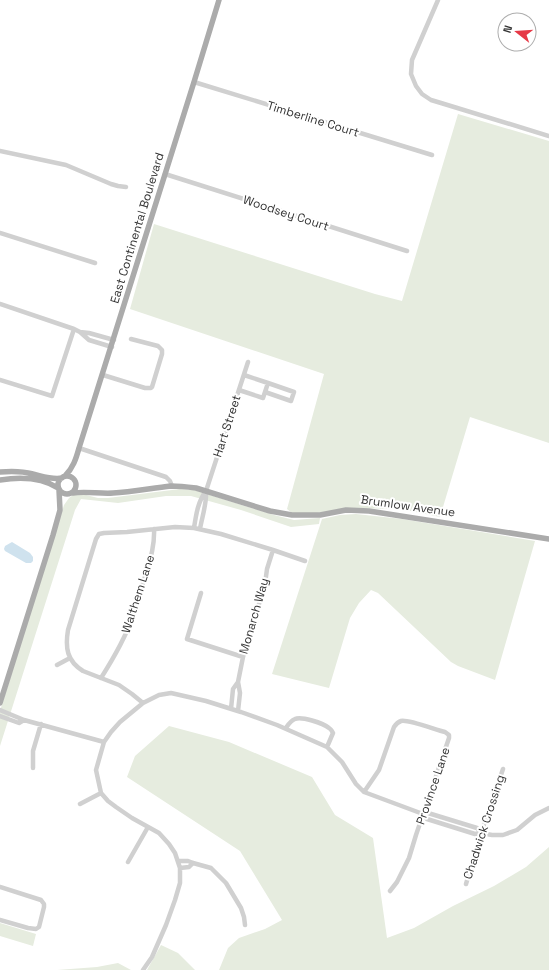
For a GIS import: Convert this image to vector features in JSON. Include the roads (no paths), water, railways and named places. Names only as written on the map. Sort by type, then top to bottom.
[{"type":"main road","name":"East Continental Boulevard","points":[[63,477],[69,472],[75,462],[219,0]]},
{"type":"main road","name":"East Continental Boulevard","points":[[75,462],[76,481]]},
{"type":"main road","points":[[0,472],[22,472],[54,479],[70,476],[76,481],[76,488],[60,510],[0,703]]},
{"type":"main road","points":[[60,510],[58,482],[63,477]]},
{"type":"main road","points":[[0,480],[31,479],[51,483],[64,494],[72,494]]},
{"type":"main road","name":"Brumlow Avenue","points":[[76,481],[82,488],[95,493]]},
{"type":"main road","name":"Brumlow Avenue","points":[[72,494],[121,493],[172,486],[196,488],[270,511],[292,515],[320,515],[346,510],[369,510],[549,538]]},
{"type":"street","points":[[438,0],[412,60],[411,74],[416,86],[422,94],[431,100],[549,136]]},
{"type":"street","name":"Timberline Court","points":[[194,82],[432,155]]},
{"type":"street","points":[[0,151],[57,162],[111,184],[126,187]]},
{"type":"street","name":"Woodsey Court","points":[[165,174],[407,251]]},
{"type":"street","points":[[0,233],[95,263]]},
{"type":"street","points":[[0,304],[80,332],[114,340]]},
{"type":"street","points":[[0,380],[52,396],[74,329]]},
{"type":"street","points":[[80,332],[89,340],[112,347]]},
{"type":"street","points":[[103,375],[145,388],[151,388],[162,350],[158,346],[131,339]]},
{"type":"street","name":"Hart Street","points":[[206,491],[248,362]]},
{"type":"street","points":[[244,375],[294,392],[292,401],[265,392]]},
{"type":"street","points":[[239,390],[263,398],[268,384]]},
{"type":"street","points":[[79,448],[166,477],[172,486]]},
{"type":"street","points":[[194,528],[196,514],[201,498],[206,491]]},
{"type":"street","points":[[200,529],[206,500],[206,491]]},
{"type":"street","points":[[143,703],[119,685],[75,666],[68,653],[68,630],[97,536],[101,533],[175,527],[194,528],[221,534],[305,561]]},
{"type":"street","name":"Walthem Lane","points":[[101,678],[113,660],[132,619],[153,550],[155,538],[154,529]]},
{"type":"street","name":"Monarch Way","points":[[238,711],[240,694],[238,682],[243,657],[265,584],[267,569],[273,550]]},
{"type":"street","points":[[201,593],[187,639],[243,657]]},
{"type":"street","points":[[57,665],[70,658]]},
{"type":"street","name":"Monarch Way","points":[[231,709],[233,689],[238,682]]},
{"type":"street","points":[[143,970],[152,957],[166,925],[180,883],[180,868],[175,853],[169,844],[158,833],[116,807],[101,793],[96,770],[104,742],[111,732],[120,722],[143,703],[159,695],[171,693],[206,701],[286,728],[327,747],[342,762],[356,784],[364,792],[423,814],[428,813],[477,828],[481,833]]},
{"type":"street","points":[[0,710],[24,720],[104,742]]},
{"type":"street","points":[[0,716],[19,723],[24,720]]},
{"type":"street","points":[[286,728],[294,719],[299,718],[318,722],[328,727],[333,733],[327,747]]},
{"type":"street","name":"Province Lane","points":[[364,792],[379,770],[394,727],[398,722],[403,720],[445,732],[449,735],[409,858],[397,882],[390,891]]},
{"type":"street","points":[[33,768],[32,750],[41,724]]},
{"type":"street","name":"Chadwick Crossing","points":[[466,884],[481,833],[503,769]]},
{"type":"street","points":[[80,804],[101,793]]},
{"type":"street","points":[[423,814],[427,819],[476,834],[481,833],[498,835],[517,830],[535,815],[549,808]]},
{"type":"street","points":[[451,826],[453,820]]},
{"type":"street","points":[[128,862],[148,827]]},
{"type":"street","points":[[178,861],[188,861],[211,868],[226,883],[241,908],[245,925]]},
{"type":"street","points":[[180,868],[188,867],[193,863]]},
{"type":"street","points":[[0,887],[37,898],[43,901],[44,904],[39,927],[36,930],[0,920]]},
{"type":"water","points":[[12,542],[30,553],[33,557],[33,561],[31,563],[26,563],[5,551],[5,546]]}]
